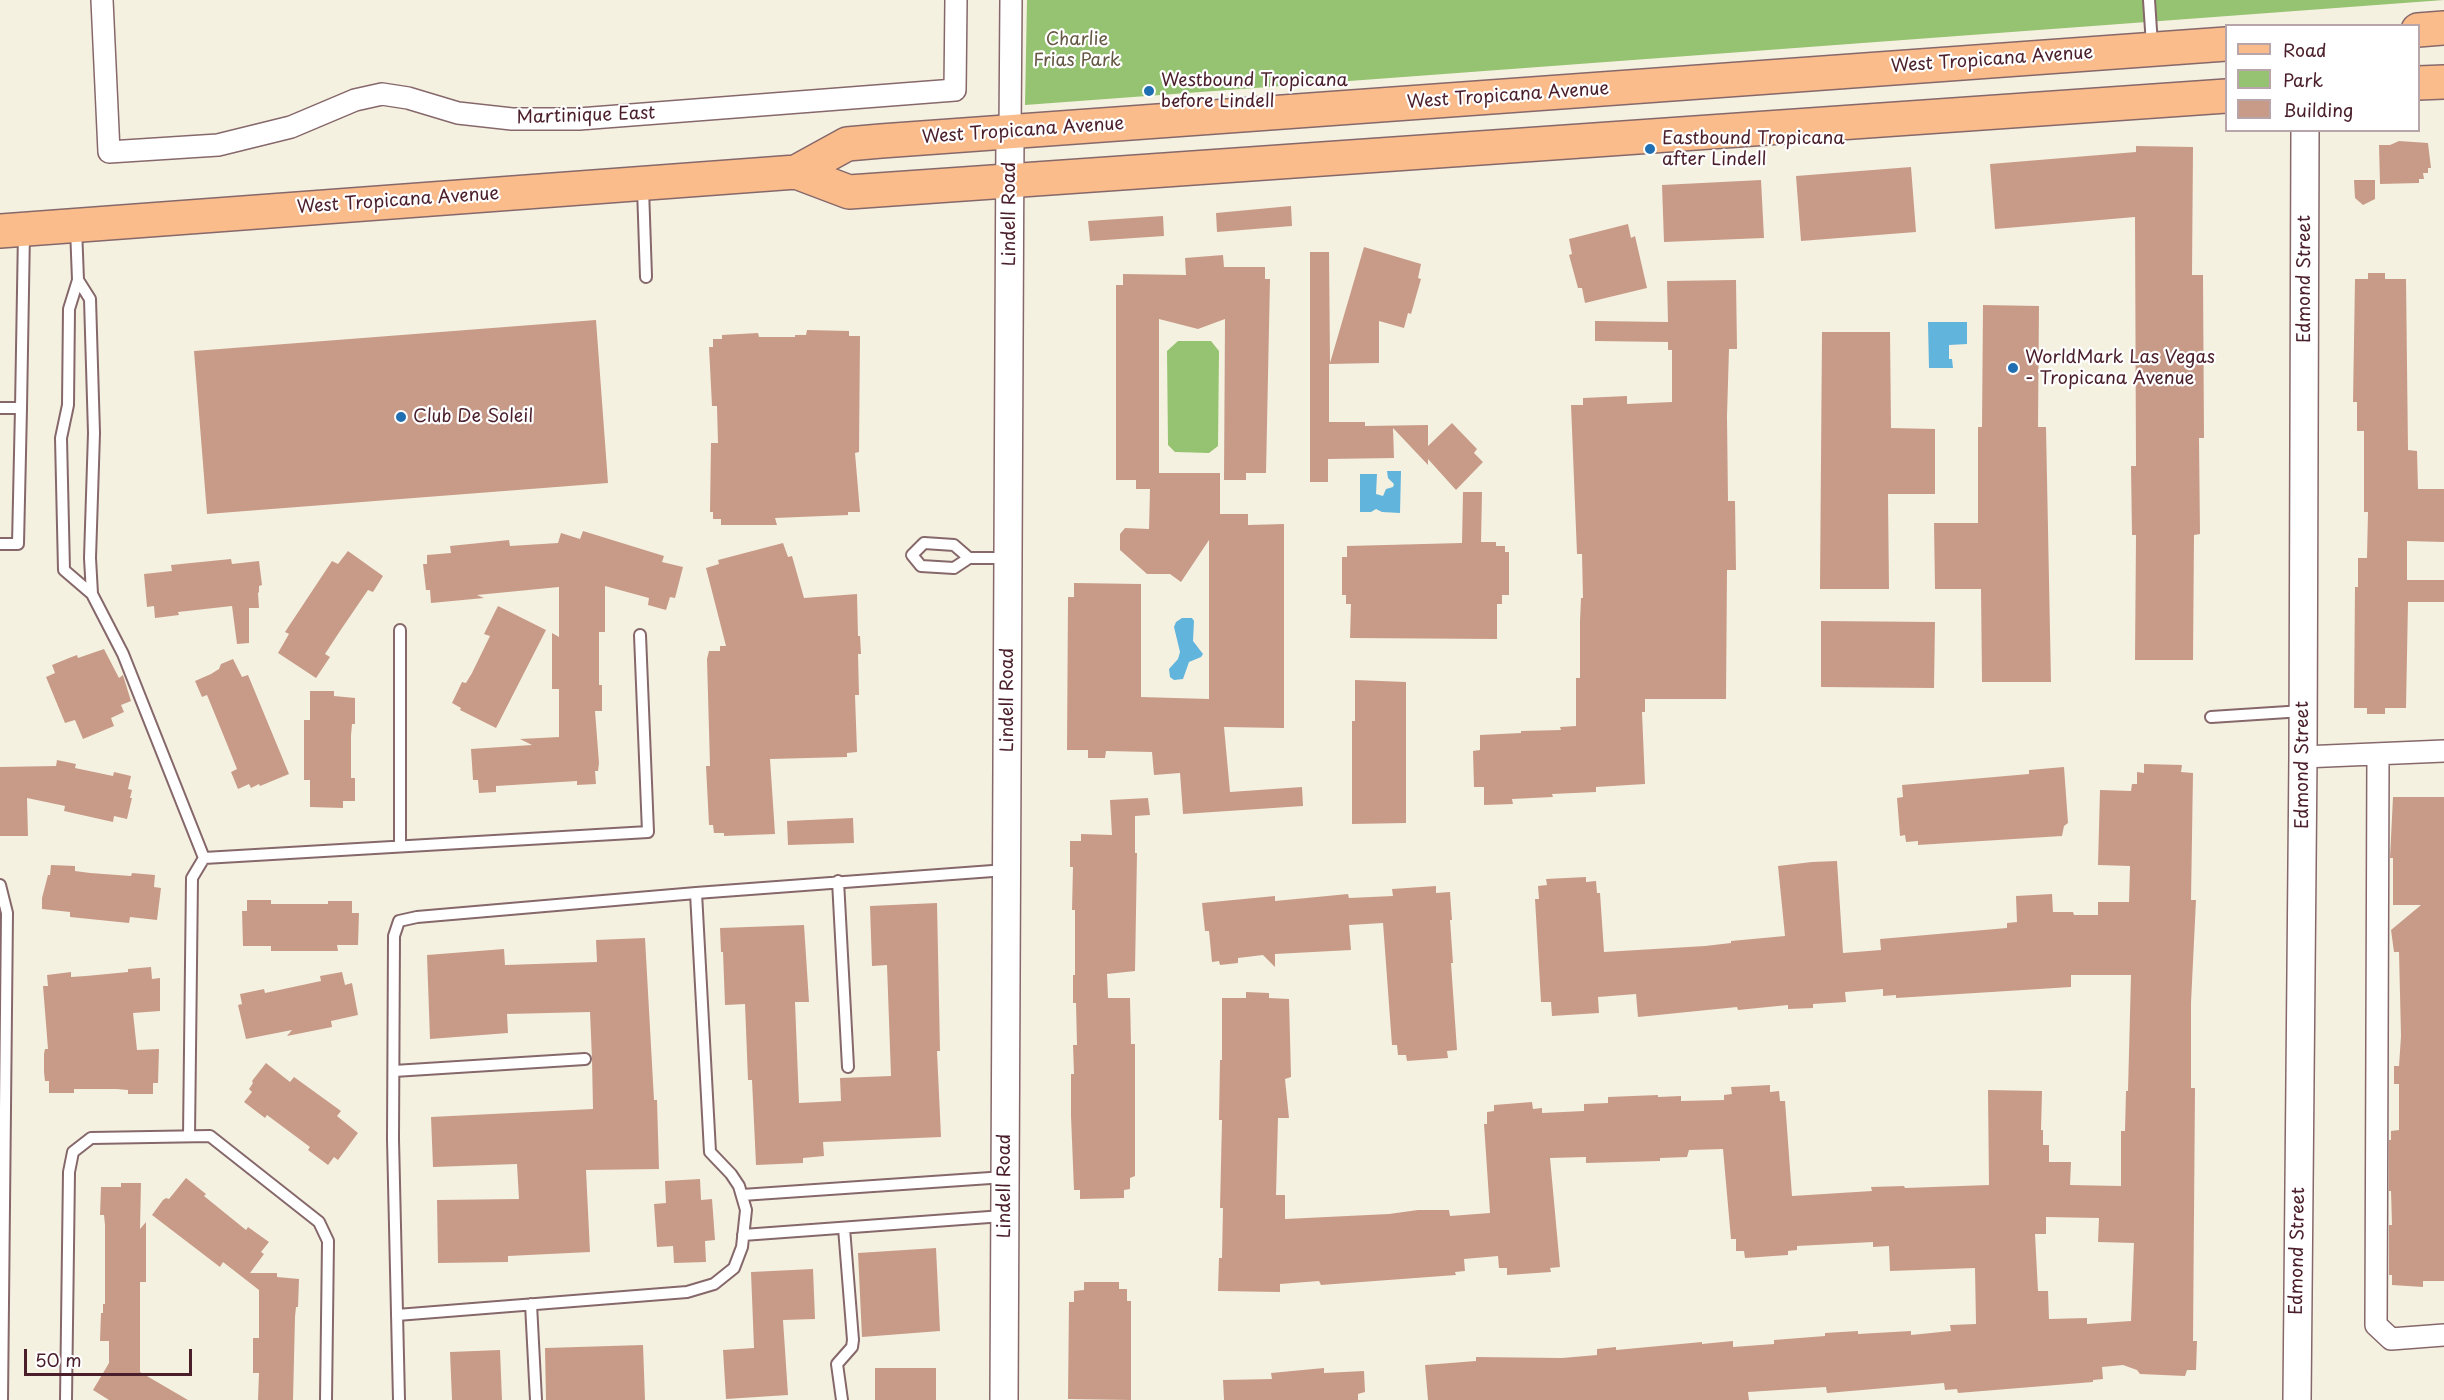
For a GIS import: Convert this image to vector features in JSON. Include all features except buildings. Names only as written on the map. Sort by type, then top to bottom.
[{"type":"main road","points":[[2420,30],[2444,28]]},
{"type":"main road","name":"West Tropicana Avenue","points":[[12,230],[796,172],[847,144],[2225,44]]},
{"type":"main road","points":[[1939,64],[1943,116]]},
{"type":"main road","points":[[2420,83],[2444,82]]},
{"type":"main road","points":[[1502,96],[1506,147]]},
{"type":"main road","name":"West Tropicana Avenue","points":[[796,172],[849,192],[2225,96]]},
{"type":"main road","points":[[1461,99],[1465,150]]},
{"type":"street","name":"Martinique East","points":[[102,0],[109,152],[218,145],[291,127],[354,100],[382,94],[408,98],[458,113],[512,119],[579,119],[955,90],[956,0]]},
{"type":"street","name":"Lindell Road","points":[[1004,1400],[1011,0]]},
{"type":"street","name":"Edmond Street","points":[[2297,1400],[2303,757],[2305,132]]},
{"type":"street","points":[[2303,757],[2444,751]]},
{"type":"street","points":[[2378,754],[2376,1325],[2391,1339],[2444,1335]]},
{"type":"lane","points":[[2149,0],[2153,49]]},
{"type":"lane","points":[[642,183],[646,278]]},
{"type":"lane","points":[[75,225],[78,280],[69,309],[68,405],[61,438],[64,570],[92,594],[123,654],[204,858]]},
{"type":"lane","points":[[0,544],[18,544],[21,408],[12,230]]},
{"type":"lane","points":[[78,280],[90,299],[94,433],[90,558],[92,594]]},
{"type":"lane","points":[[0,408],[21,408]]},
{"type":"lane","points":[[969,558],[954,545],[924,543],[912,555],[921,566],[954,568],[969,558],[1008,558]]},
{"type":"lane","points":[[400,630],[400,846]]},
{"type":"lane","points":[[204,858],[648,832],[640,635]]},
{"type":"lane","points":[[2211,717],[2303,711]]},
{"type":"lane","points":[[189,1136],[192,878],[204,858]]},
{"type":"lane","points":[[399,1400],[394,936],[399,921],[417,917],[838,881],[1007,870]]},
{"type":"lane","points":[[838,881],[848,1067]]},
{"type":"lane","points":[[0,885],[7,913],[3,1032],[2,1400]]},
{"type":"lane","points":[[397,1315],[687,1292],[714,1284],[734,1268],[742,1247],[746,1210],[742,1195],[731,1174],[710,1152],[696,893]]},
{"type":"lane","points":[[394,1071],[585,1059]]},
{"type":"lane","points":[[66,1400],[69,1172],[73,1152],[91,1138],[189,1136],[210,1136],[319,1222],[328,1241],[326,1400]]},
{"type":"lane","points":[[742,1195],[1005,1177]]},
{"type":"lane","points":[[743,1235],[1005,1216]]},
{"type":"lane","points":[[842,1400],[837,1364],[852,1347],[853,1340],[844,1228]]},
{"type":"lane","points":[[531,1304],[536,1400]]},
{"type":"green space","name":"Charlie Frias Park","points":[[1027,0],[2444,0],[1025,105]]},
{"type":"green space","points":[[1178,341],[1211,341],[1219,351],[1218,446],[1209,453],[1175,452],[1168,445],[1167,351]]},
{"type":"water","points":[[1928,322],[1967,322],[1967,344],[1949,345],[1949,359],[1952,359],[1953,368],[1929,368]]},
{"type":"water","points":[[1387,471],[1401,471],[1400,513],[1382,512],[1376,509],[1371,512],[1360,512],[1360,474],[1377,474],[1376,494],[1383,496],[1386,489],[1393,487],[1394,484],[1388,478]]},
{"type":"water","points":[[1182,618],[1192,618],[1194,621],[1193,641],[1203,654],[1189,662],[1183,679],[1174,680],[1170,677],[1169,669],[1178,659],[1180,652],[1174,627],[1176,622]]},
{"type":"place","name":"Westbound Tropicana before Lindell","points":[[1149,91]]},
{"type":"place","name":"Eastbound Tropicana after Lindell","points":[[1650,149]]},
{"type":"place","name":"WorldMark Las Vegas - Tropicana Avenue","points":[[2013,368]]},
{"type":"place","name":"Club De Soleil","points":[[401,417]]}]
